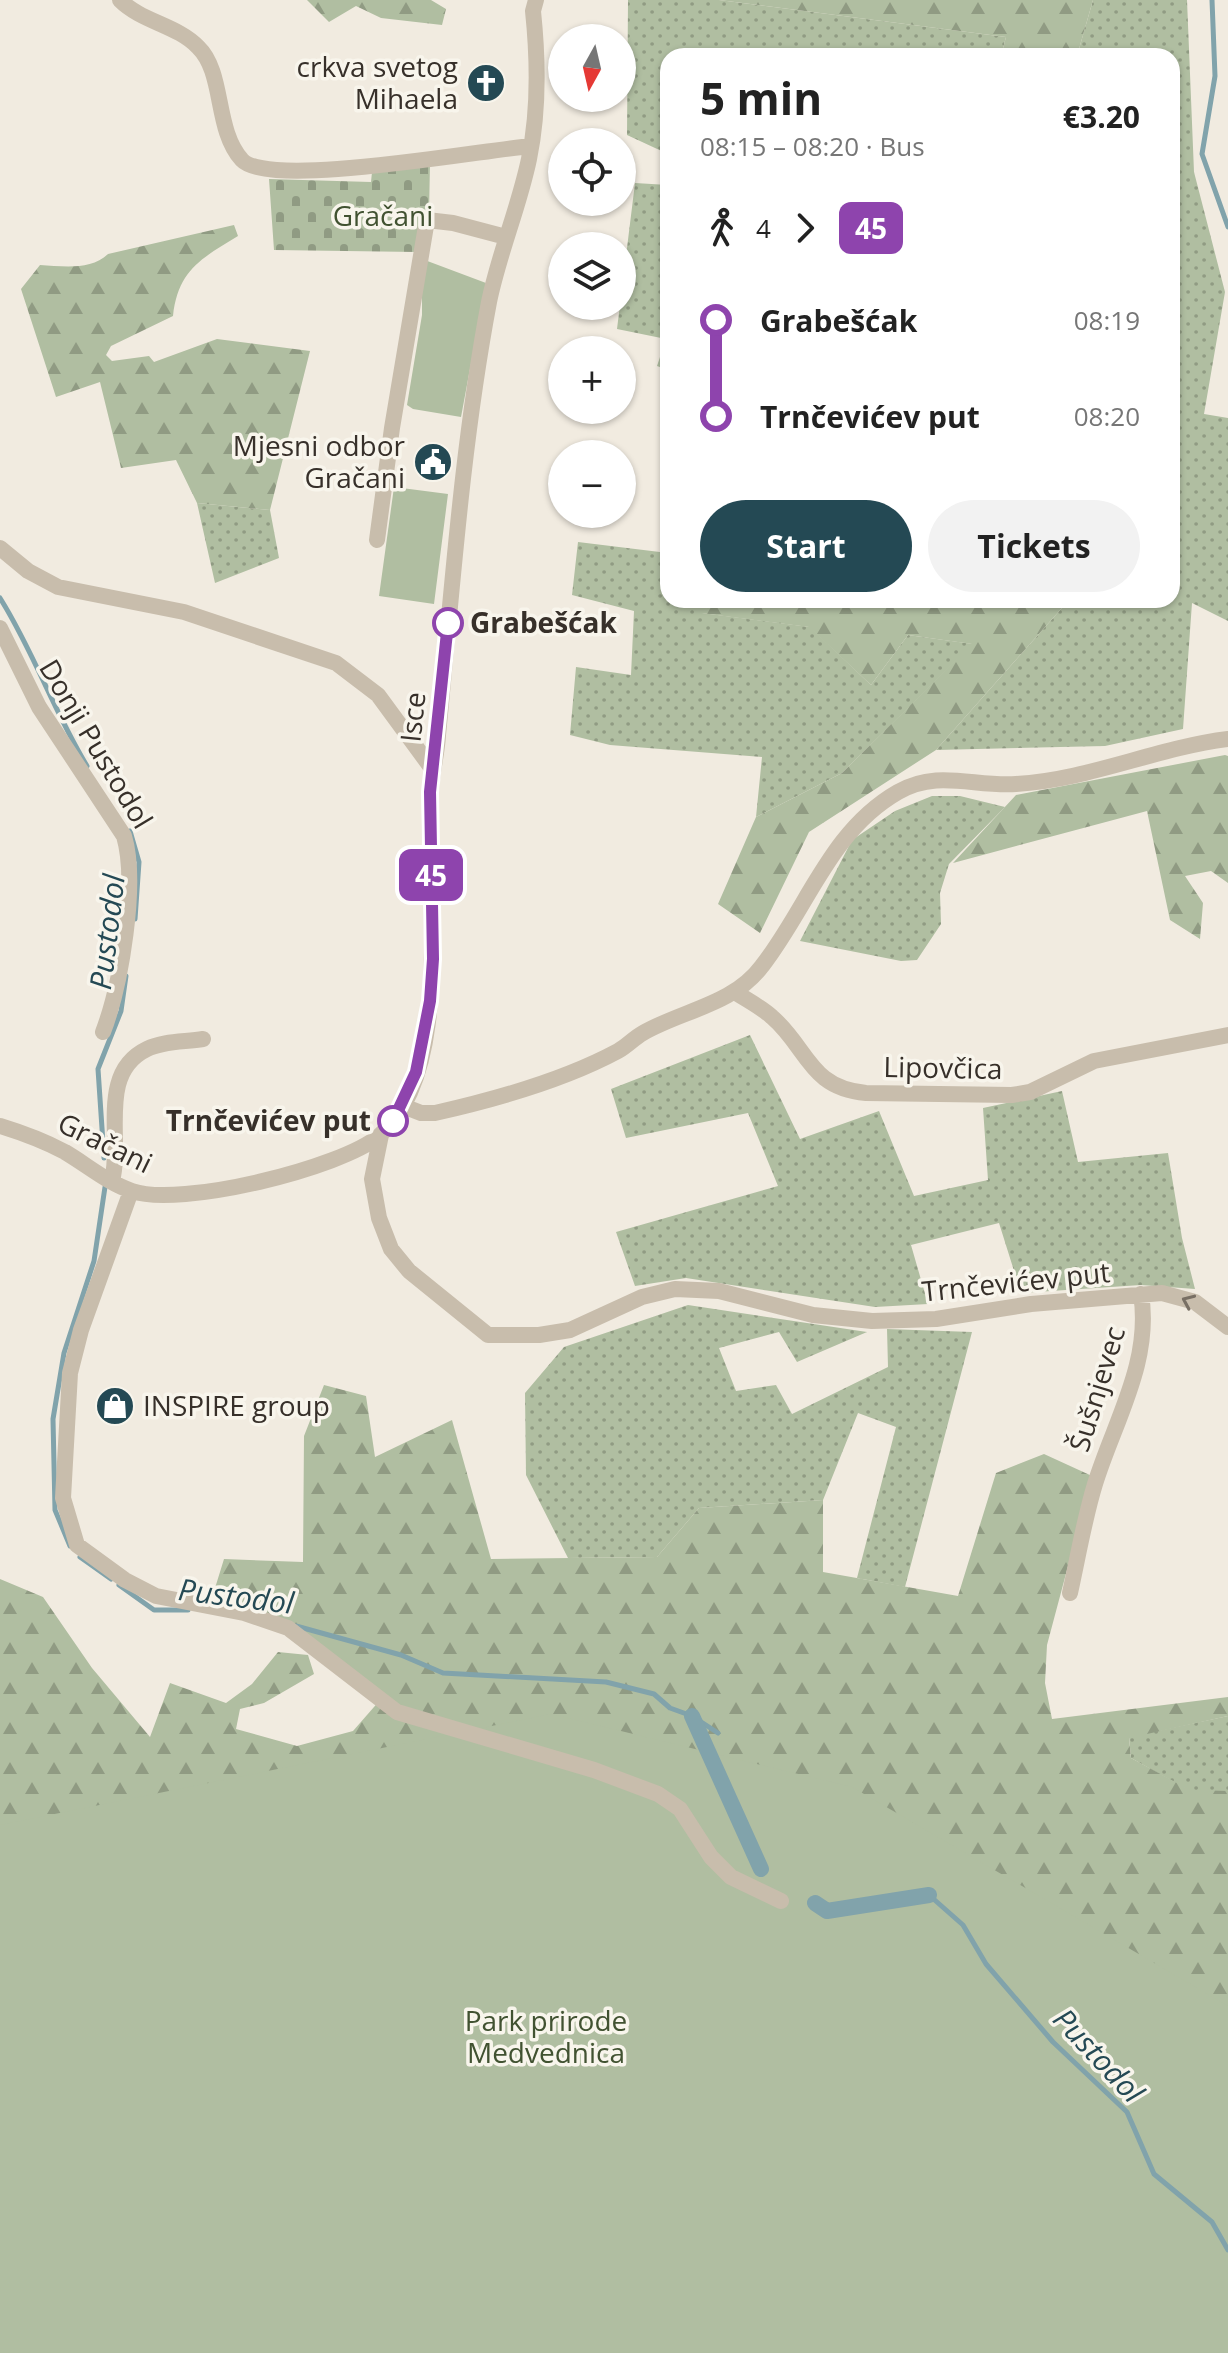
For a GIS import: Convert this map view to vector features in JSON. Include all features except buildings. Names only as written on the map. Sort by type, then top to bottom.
[{"type":"street","points":[[120,0],[137,13],[179,33],[202,51],[227,131],[240,157],[257,169],[360,168],[531,146]]},
{"type":"street","name":"Isce","points":[[403,1106],[416,1072],[430,1001],[433,959],[429,816],[457,537],[480,360],[506,237],[531,146],[535,117],[533,11],[536,0]]},
{"type":"street","points":[[377,540],[392,428],[427,220],[438,219],[506,237]]},
{"type":"street","points":[[0,548],[28,571],[58,587],[184,612],[336,663],[378,695],[433,770]]},
{"type":"street","name":"Donji Pustodol","points":[[0,628],[39,707],[124,836],[131,859],[131,881],[116,995],[103,1032]]},
{"type":"street","points":[[403,1106],[421,1113],[435,1113],[472,1105],[537,1083],[618,1051],[643,1033],[735,992],[762,968],[852,827],[899,791],[929,779],[1032,783],[1078,774],[1177,746],[1228,739]]},
{"type":"street","name":"Lipovčica","points":[[735,992],[774,1018],[817,1073],[847,1091],[1012,1095],[1030,1092],[1061,1074],[1094,1061],[1228,1035]]},
{"type":"street","points":[[112,1181],[116,1167],[117,1087],[123,1069],[146,1049],[203,1039]]},
{"type":"street","name":"Gračani","points":[[0,1126],[43,1141],[131,1191],[161,1194],[221,1190],[350,1153],[381,1135],[403,1106]]},
{"type":"street","name":"Trnčevićev put","points":[[381,1135],[372,1179],[383,1233],[401,1263],[483,1331],[496,1336],[570,1330],[642,1297],[675,1289],[719,1291],[813,1315],[872,1321],[936,1319],[1017,1306],[1141,1294]]},
{"type":"street","name":"Trnčevićev put","points":[[350,1153],[372,1179]]},
{"type":"street","points":[[131,1191],[81,1330],[70,1373],[63,1472],[66,1518],[77,1545],[139,1589],[156,1596],[244,1613],[288,1628],[397,1712],[594,1770],[658,1794],[680,1809],[711,1857],[731,1877],[781,1901]]},
{"type":"street","name":"Šušnjevec","points":[[1070,1593],[1089,1502],[1138,1363],[1144,1323],[1141,1294],[1162,1293],[1186,1298],[1228,1327]]},
{"type":"green space","points":[[307,0],[431,0],[446,9],[442,25],[381,18],[356,6],[329,22]]},
{"type":"green space","points":[[628,0],[719,0],[1006,37],[1003,48],[660,48],[660,150],[636,139],[636,128],[627,128],[627,112],[636,112],[636,24],[628,24]]},
{"type":"green space","points":[[719,0],[1093,0],[1079,48],[1003,48],[1006,37]]},
{"type":"green space","points":[[1093,0],[1187,0],[1194,172],[1225,292],[1204,414],[1228,418],[1228,621],[1192,603],[1183,729],[1105,746],[936,750],[1062,608],[1180,608],[1180,48],[1079,48]]},
{"type":"green space","name":"Gračani","points":[[430,162],[429,216],[420,216],[416,252],[274,250],[269,179],[371,182],[372,172]]},
{"type":"green space","points":[[636,183],[660,185],[660,338],[617,329],[618,320],[636,320],[636,232],[629,232],[631,216],[636,216]]},
{"type":"green space","points":[[234,225],[238,236],[213,251],[186,276],[173,316],[111,346],[106,355],[112,361],[149,356],[154,362],[217,339],[310,351],[270,510],[197,503],[176,460],[121,468],[100,382],[56,397],[21,289],[40,265],[84,265],[108,254]]},
{"type":"green space","points":[[422,259],[486,283],[461,417],[413,409],[407,405],[422,315]]},
{"type":"green space","points":[[394,487],[448,494],[434,604],[379,596]]},
{"type":"green space","points":[[197,503],[270,510],[279,558],[215,583]]},
{"type":"green space","points":[[578,542],[660,552],[660,608],[707,608],[702,613],[810,627],[871,685],[908,635],[973,644],[842,773],[756,817],[762,757],[610,745],[570,735],[576,667],[631,675],[634,611],[572,595]]},
{"type":"green space","points":[[706,608],[1062,608],[936,750],[809,832],[760,933],[718,904],[756,817],[842,773],[972,644],[908,635],[871,685],[809,627],[701,613]]},
{"type":"green space","points":[[1228,756],[1228,883],[1211,871],[1185,876],[1203,903],[1200,939],[1170,920],[1147,811],[953,863],[1016,795]]},
{"type":"green space","points":[[932,796],[960,796],[1005,807],[949,864],[940,893],[941,924],[917,960],[901,961],[800,941],[852,840],[895,811]]},
{"type":"green space","points":[[750,1035],[800,1139],[879,1111],[914,1196],[988,1180],[983,1108],[1062,1091],[1078,1162],[1168,1153],[1182,1238],[1195,1289],[1141,1285],[1021,1293],[999,1223],[911,1245],[928,1304],[875,1307],[686,1278],[635,1286],[616,1232],[778,1186],[748,1113],[626,1138],[611,1089]]},
{"type":"green space","points":[[688,1305],[867,1332],[797,1362],[779,1332],[719,1348],[736,1391],[776,1385],[792,1414],[888,1367],[887,1329],[972,1332],[905,1587],[857,1578],[896,1427],[858,1413],[823,1500],[699,1508],[657,1557],[568,1558],[526,1475],[525,1393],[564,1347]]},
{"type":"green space","name":"Park prirode Medvednica","points":[[324,1385],[366,1396],[375,1457],[452,1420],[491,1559],[657,1557],[699,1508],[823,1500],[823,1572],[958,1596],[996,1473],[1044,1454],[1092,1476],[1047,1645],[1045,1683],[1052,1719],[1228,1697],[1228,1716],[1129,1738],[1131,1758],[1190,1790],[1228,1791],[1228,2353],[0,2353],[0,1579],[43,1597],[92,1668],[150,1737],[170,1683],[226,1703],[252,1684],[278,1652],[308,1655],[314,1674],[264,1703],[240,1709],[236,1729],[297,1746],[353,1731],[381,1699],[282,1622],[211,1601],[224,1559],[303,1562],[304,1436]]},
{"type":"green space","name":"Park prirode Medvednica","points":[[551,1714],[852,1787],[1228,2006],[1228,2353],[0,2353],[0,1825]]},
{"type":"green space","points":[[1228,1716],[1228,1791],[1190,1791],[1131,1758],[1129,1737]]},
{"type":"waterway","points":[[1212,0],[1215,76],[1202,154],[1228,227]]},
{"type":"waterway","name":"Pustodol","points":[[0,598],[87,766]]},
{"type":"waterway","name":"Pustodol","points":[[130,831],[139,862],[135,919]]},
{"type":"waterway","name":"Pustodol","points":[[104,1158],[98,1069],[121,1011],[126,976]]},
{"type":"waterway","name":"Pustodol","points":[[70,1546],[55,1510],[53,1419],[64,1353],[94,1261],[105,1187]]},
{"type":"waterway","name":"Pustodol","points":[[80,1557],[111,1579]]},
{"type":"waterway","name":"Pustodol","points":[[119,1585],[154,1610],[188,1610]]},
{"type":"waterway","name":"Pustodol","points":[[296,1626],[401,1655],[443,1673],[606,1682],[654,1694],[670,1708],[692,1716],[718,1733]]},
{"type":"waterway","points":[[692,1716],[761,1869]]},
{"type":"waterway","name":"Pustodol","points":[[929,1895],[963,1925],[986,1964],[1053,2042],[1127,2112],[1154,2174],[1212,2222],[1228,2250]]},
{"type":"waterway","points":[[815,1903],[827,1911],[929,1895]]},
{"type":"bus line","name":"45","points":[[393,1121],[403,1106],[416,1072],[430,1001],[433,920],[430,792],[439,734],[448,623]]},
{"type":"place","name":"crkva svetog Mihaela","points":[[486,83]]},
{"type":"place","name":"Mjesni odbor Gračani","points":[[433,462]]},
{"type":"place","name":"Grabešćak","points":[[448,623]]},
{"type":"place","name":"Trnčevićev put","points":[[393,1121]]},
{"type":"place","name":"INSPIRE group","points":[[115,1406]]}]
